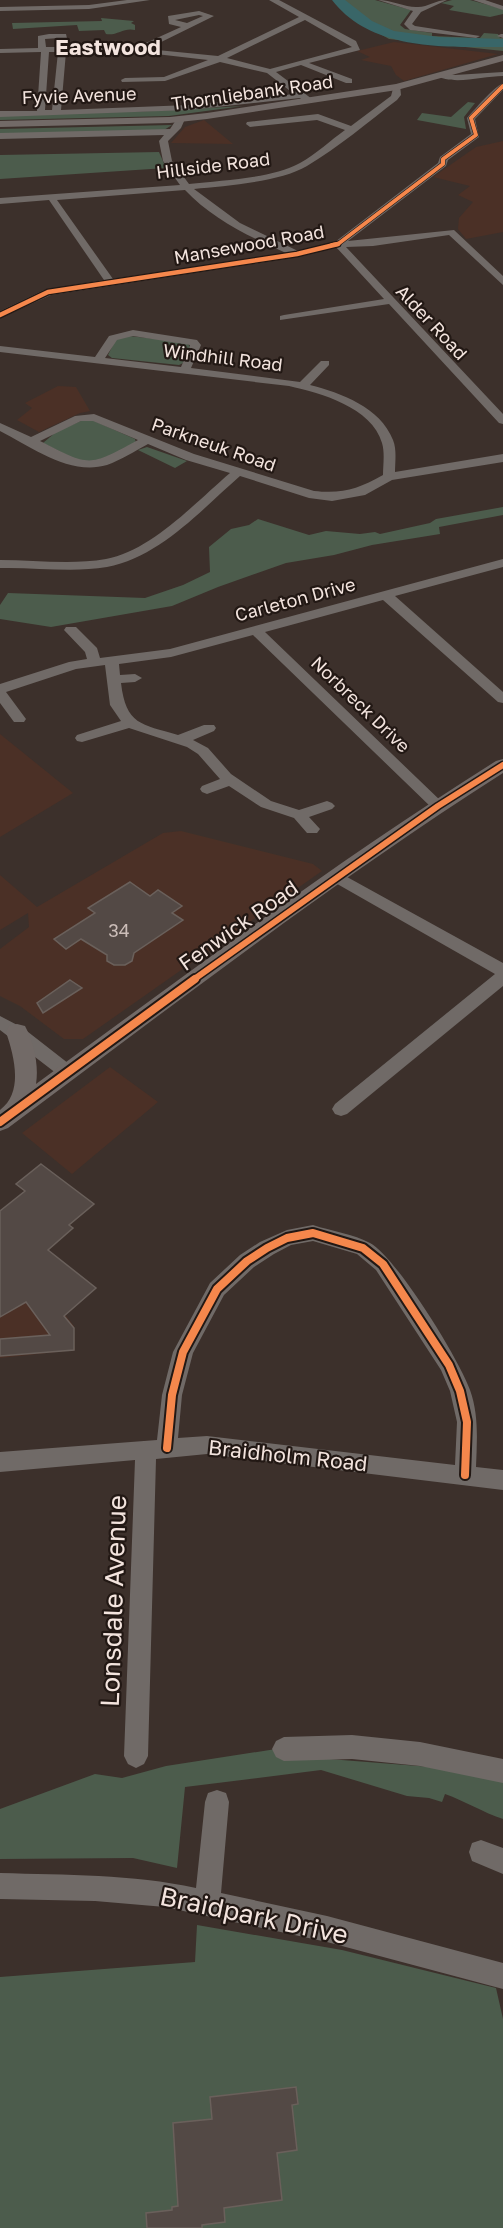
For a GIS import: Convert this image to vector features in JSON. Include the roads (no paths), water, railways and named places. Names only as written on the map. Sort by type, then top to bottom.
[{"type":"main road","name":"Thornliebank Road","points":[[0,124],[181,119],[306,98],[397,87],[503,58]]},
{"type":"main road","name":"Fenwick Road","points":[[8,1116],[438,806],[503,765]]},
{"type":"main road","points":[[8,1027],[27,1072],[26,1087],[8,1116]]},
{"type":"street","points":[[0,9],[49,4],[89,7],[146,0]]},
{"type":"street","points":[[270,71],[357,48],[353,43],[273,0]]},
{"type":"street","points":[[382,0],[418,10]]},
{"type":"street","points":[[443,0],[418,10],[408,24],[413,28],[476,36]]},
{"type":"street","points":[[477,0],[503,8]]},
{"type":"street","points":[[125,80],[165,79],[219,59],[306,17]]},
{"type":"street","points":[[140,50],[188,26]]},
{"type":"street","points":[[41,113],[45,52],[41,38],[63,36],[64,49],[56,113]]},
{"type":"street","points":[[0,51],[140,50],[219,59],[270,71],[306,98]]},
{"type":"street","points":[[302,63],[349,81]]},
{"type":"street","points":[[439,75],[452,78],[503,74]]},
{"type":"street","name":"Mansewood Road","points":[[0,315],[41,295],[110,282],[297,254],[338,244],[443,164],[443,159],[472,139],[476,135],[471,118],[503,86]]},
{"type":"street","name":"Hillside Road","points":[[0,201],[188,187],[268,176],[297,168],[398,95],[397,87]]},
{"type":"street","name":"Fyvie Avenue","points":[[0,114],[230,105],[306,98]]},
{"type":"street","points":[[250,125],[318,117],[352,129]]},
{"type":"street","points":[[181,119],[178,126],[163,141],[163,148],[176,172],[188,187],[233,224],[297,254]]},
{"type":"street","points":[[0,136],[171,132]]},
{"type":"street","points":[[51,197],[110,282]]},
{"type":"street","points":[[338,244],[373,243],[451,232],[503,282]]},
{"type":"street","name":"Alder Road","points":[[338,244],[503,421]]},
{"type":"street","points":[[11,297],[41,295]]},
{"type":"street","points":[[284,318],[390,301]]},
{"type":"street","points":[[98,360],[113,338],[133,333],[193,342],[196,345],[185,370]]},
{"type":"street","name":"Windhill Road","points":[[0,349],[303,386],[347,402],[374,420],[386,440],[389,453],[389,477]]},
{"type":"street","points":[[303,386],[326,363]]},
{"type":"street","name":"Parkneuk Road","points":[[31,441],[89,416],[146,440],[238,472],[313,495],[332,497],[361,492],[389,477],[503,458]]},
{"type":"street","points":[[0,426],[76,464],[88,466],[99,466],[146,440]]},
{"type":"street","points":[[0,564],[107,562],[133,554],[154,541],[238,472]]},
{"type":"street","name":"Carleton Drive","points":[[19,720],[0,691],[74,665],[171,653],[503,563]]},
{"type":"street","points":[[386,595],[503,699]]},
{"type":"street","points":[[71,630],[92,651],[94,662]]},
{"type":"street","name":"Norbreck Drive","points":[[256,630],[438,806]]},
{"type":"street","points":[[112,662],[117,705],[130,723],[203,751],[221,772],[232,780],[266,804],[299,815],[312,829]]},
{"type":"street","points":[[114,679],[135,678]]},
{"type":"street","points":[[82,738],[130,723]]},
{"type":"street","points":[[179,741],[209,728]]},
{"type":"street","points":[[207,789],[232,780]]},
{"type":"street","points":[[299,815],[327,806]]},
{"type":"street","points":[[338,877],[503,971]]},
{"type":"street","points":[[340,1109],[503,977]]},
{"type":"street","points":[[8,1027],[67,1072]]},
{"type":"street","name":"Lonsdale Avenue","points":[[136,1756],[157,1448],[183,1352],[217,1290],[247,1261],[287,1238],[313,1233],[363,1248],[383,1264],[448,1365],[460,1390],[467,1422],[465,1475]]},
{"type":"street","name":"Braidholm Road","points":[[0,1462],[207,1445],[503,1480]]},
{"type":"street","points":[[284,1749],[352,1747],[420,1754],[503,1771]]},
{"type":"street","points":[[207,1903],[217,1803]]},
{"type":"street","name":"Braidpark Drive","points":[[0,1886],[95,1888],[165,1894],[327,1929],[503,1976]]},
{"type":"waterway","points":[[338,0],[362,20],[390,34],[439,41],[503,43]]},
{"type":"district","name":"Eastwood","points":[[108,46]]}]
